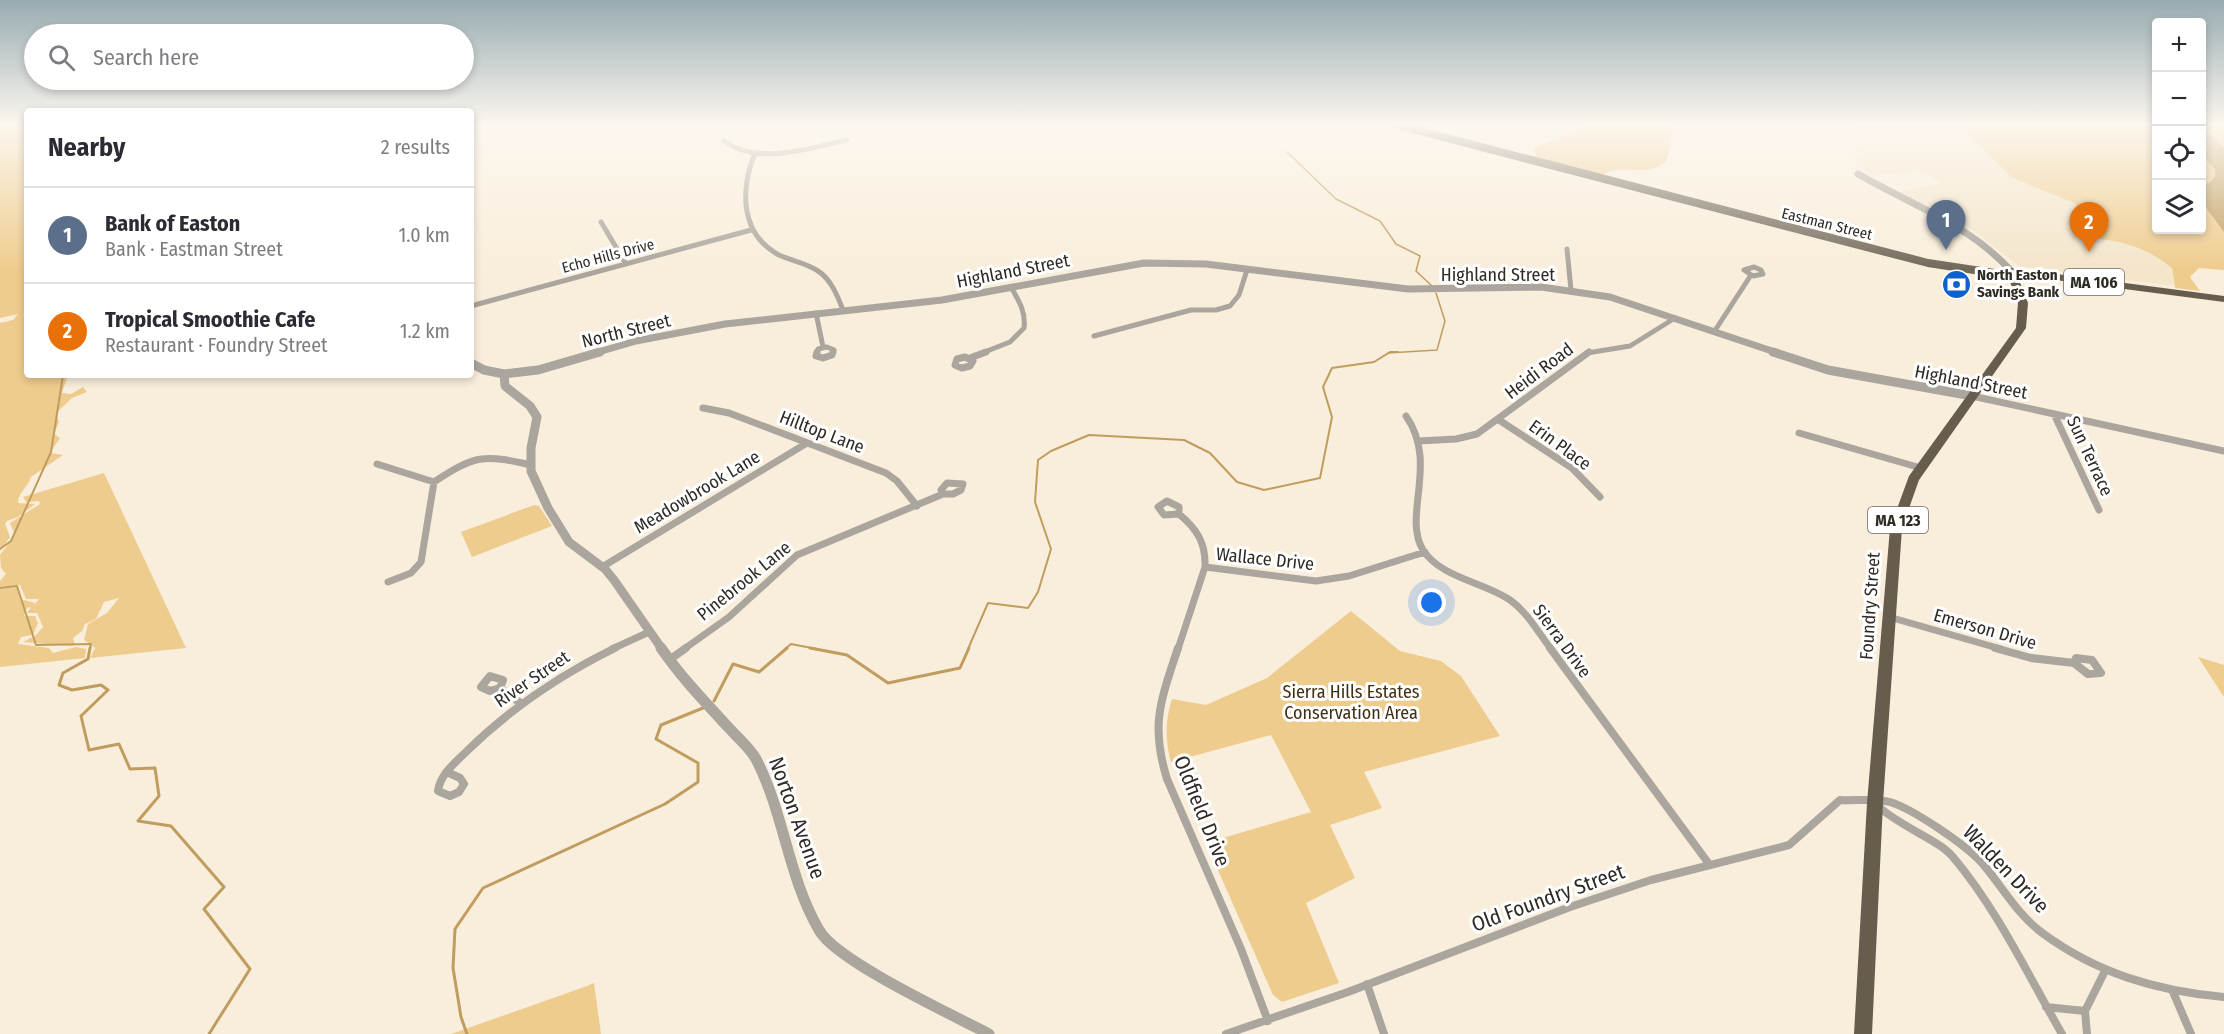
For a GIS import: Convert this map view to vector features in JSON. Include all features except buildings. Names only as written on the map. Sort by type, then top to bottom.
[{"type":"highway","name":"MA 106","points":[[2012,273],[2224,299]]},
{"type":"highway","name":"Foundry Street","points":[[1863,1034],[1875,803],[1896,528],[1907,493],[1921,468],[2021,328],[2023,303],[2012,273]]},
{"type":"main road","name":"Eastman Street","points":[[1592,173],[1903,256],[2012,273]]},
{"type":"street","points":[[747,173],[745,177],[751,230],[766,247],[815,269],[826,278],[841,301],[843,310]]},
{"type":"street","points":[[1858,174],[1970,236],[1995,253],[2012,273]]},
{"type":"street","points":[[601,222],[626,264]]},
{"type":"street","name":"Echo Hills Drive","points":[[474,305],[751,230]]},
{"type":"street","points":[[1567,249],[1571,290]]},
{"type":"street","name":"Highland Street","points":[[757,319],[942,300],[1144,263],[1191,263],[1419,290],[1521,288],[1571,290],[1610,297],[1828,370],[1972,396],[2224,451]]},
{"type":"street","points":[[1094,336],[1185,312],[1216,310],[1230,306],[1239,295],[1247,270]]},
{"type":"street","points":[[1714,332],[1751,275]]},
{"type":"street","points":[[970,358],[1012,343],[1026,328],[1027,320],[1022,303],[1011,287]]},
{"type":"street","points":[[816,313],[824,347]]},
{"type":"street","name":"Heidi Road","points":[[1419,441],[1465,437],[1499,420],[1590,351],[1630,345],[1675,318]]},
{"type":"street","name":"North Street","points":[[504,374],[538,370],[666,334],[757,319]]},
{"type":"street","points":[[377,464],[434,482],[482,457],[497,456],[531,465],[531,448],[537,417],[530,406],[505,386],[504,374],[484,370],[474,365]]},
{"type":"street","name":"Hilltop Lane","points":[[703,408],[729,413],[886,473],[894,478],[917,506]]},
{"type":"street","name":"Sun Terrace","points":[[2054,414],[2099,510]]},
{"type":"street","points":[[1406,416],[1419,441],[1421,461],[1418,534],[1425,552]]},
{"type":"street","name":"Erin Place","points":[[1499,420],[1572,468],[1600,497]]},
{"type":"street","points":[[1799,433],[1921,468]]},
{"type":"street","name":"Meadowbrook Lane","points":[[602,567],[807,443]]},
{"type":"street","name":"Norton Avenue","points":[[531,465],[532,478],[548,508],[575,548],[602,567],[614,580],[669,660],[755,757],[780,819],[793,867],[819,931],[829,943],[862,966],[989,1034]]},
{"type":"street","points":[[388,582],[411,573],[421,562],[434,482]]},
{"type":"street","name":"Pinebrook Lane","points":[[669,660],[735,612],[797,555],[823,542],[943,494]]},
{"type":"street","name":"Oldfield Drive","points":[[1179,514],[1200,535],[1205,545],[1205,567],[1159,706],[1158,743],[1167,778],[1241,949],[1268,1021]]},
{"type":"street","name":"Wallace Drive","points":[[1205,567],[1316,581],[1349,576],[1425,552]]},
{"type":"street","name":"Sierra Drive","points":[[1425,552],[1442,567],[1496,591],[1521,609],[1709,864]]},
{"type":"street","name":"Emerson Drive","points":[[1889,617],[2031,658],[2074,663]]},
{"type":"street","name":"River Street","points":[[447,772],[485,732],[519,702],[567,672],[649,632]]},
{"type":"street","points":[[500,688],[519,702]]},
{"type":"street","name":"Old Foundry Street","points":[[1226,1034],[1268,1021],[1550,914],[1651,880],[1794,842],[1840,800],[1875,803]]},
{"type":"street","name":"Walden Drive","points":[[1875,803],[1890,802],[1914,813],[1954,838],[1974,856],[2021,914],[2042,932],[2105,971],[2173,992],[2224,997]]},
{"type":"street","name":"Walden Drive","points":[[1875,803],[1889,817],[1943,848],[1970,880],[2062,1034]]},
{"type":"street","points":[[1908,827],[1914,813]]},
{"type":"street","points":[[2087,1034],[2085,1011],[2105,971]]},
{"type":"street","points":[[1367,984],[1384,1034]]},
{"type":"street","points":[[2173,992],[2191,1034]]},
{"type":"street","points":[[2046,1007],[2085,1011]]},
{"type":"shaded area","points":[[1867,173],[1897,173],[1867,176]]},
{"type":"shaded area","points":[[1926,173],[2030,173],[2081,202],[2168,245],[2174,286],[2019,266],[1975,232],[1897,193],[1942,183]]},
{"type":"shaded area","points":[[2215,173],[2224,173],[2224,232],[2206,207],[2206,184],[2210,183]]},
{"type":"green space","points":[[0,173],[24,173],[24,378],[67,378],[62,393],[71,394],[83,387],[87,392],[72,398],[56,413],[59,422],[54,434],[60,438],[50,453],[63,455],[31,477],[18,503],[35,504],[18,517],[7,521],[5,524],[10,537],[0,551],[0,323],[13,320],[18,314],[0,318]]},
{"type":"green space","points":[[2007,173],[2152,173],[2152,234],[2206,234],[2206,173],[2224,173],[2224,270],[2199,268],[2190,277],[2200,291],[2175,288],[2172,268],[2138,248],[2100,239],[2089,217],[2074,203],[2011,177]]},
{"type":"green space","points":[[104,473],[186,648],[90,658],[95,648],[84,640],[88,624],[107,613],[119,598],[104,602],[96,619],[85,624],[82,631],[73,638],[75,645],[71,646],[23,642],[36,635],[43,627],[37,613],[27,613],[31,607],[27,608],[24,616],[35,616],[38,623],[33,635],[21,637],[18,644],[49,648],[53,653],[76,647],[86,649],[85,658],[0,667],[0,589],[18,587],[20,599],[35,603],[32,607],[39,599],[26,599],[20,585],[0,587],[0,581],[6,574],[1,568],[0,555],[15,535],[10,523],[40,504],[39,501],[26,502],[23,497]]},
{"type":"green space","points":[[534,505],[539,506],[552,526],[472,557],[461,532]]},
{"type":"green space","name":"Sierra Hills Estates Conservation Area","points":[[1351,611],[1400,651],[1441,661],[1461,676],[1500,736],[1364,772],[1382,808],[1330,825],[1355,878],[1306,903],[1339,983],[1282,1002],[1273,995],[1206,843],[1311,812],[1271,735],[1171,762],[1167,738],[1168,715],[1172,699],[1206,705],[1267,678]]},
{"type":"green space","points":[[2198,657],[2224,665],[2224,697]]},
{"type":"green space","points":[[594,983],[601,1034],[451,1034],[587,986]]},
{"type":"waterway","points":[[1309,173],[1336,199],[1380,221],[1396,244],[1420,256],[1416,271],[1432,286]]},
{"type":"waterway","points":[[1388,353],[1437,350],[1445,321],[1436,293]]},
{"type":"waterway","points":[[1388,353],[1398,352]]},
{"type":"waterway","points":[[968,649],[988,603],[1028,608],[1038,592],[1051,549],[1035,502],[1038,460],[1051,451],[1089,435],[1184,440],[1210,453],[1237,482],[1264,490],[1320,478],[1332,417],[1323,387],[1332,368],[1374,362],[1388,353]]},
{"type":"waterway","points":[[0,549],[11,541],[51,452],[63,378]]},
{"type":"waterway","points":[[0,588],[17,586],[36,645],[91,644],[90,649]]},
{"type":"waterway","points":[[785,649],[791,644],[817,649]]},
{"type":"waterway","points":[[90,648],[88,659],[63,673],[59,685],[72,690],[101,685],[108,690],[81,716],[89,750],[119,744],[130,769],[155,768],[159,796],[138,821],[171,826],[224,887],[204,909],[250,969],[209,1034]]},
{"type":"waterway","points":[[714,701],[733,664],[759,672],[787,648]]},
{"type":"waterway","points":[[810,648],[847,655],[888,683],[960,668],[969,648]]},
{"type":"waterway","points":[[467,1034],[461,1017],[453,968],[455,929],[483,888],[665,804],[698,782],[698,763],[656,739],[661,725],[703,708]]},
{"type":"place","name":"Bank of Easton","points":[[1946,250]]},
{"type":"place","name":"Tropical Smoothie Cafe","points":[[2089,252]]},
{"type":"place","name":"North Easton Savings Bank","points":[[1956,284]]}]
